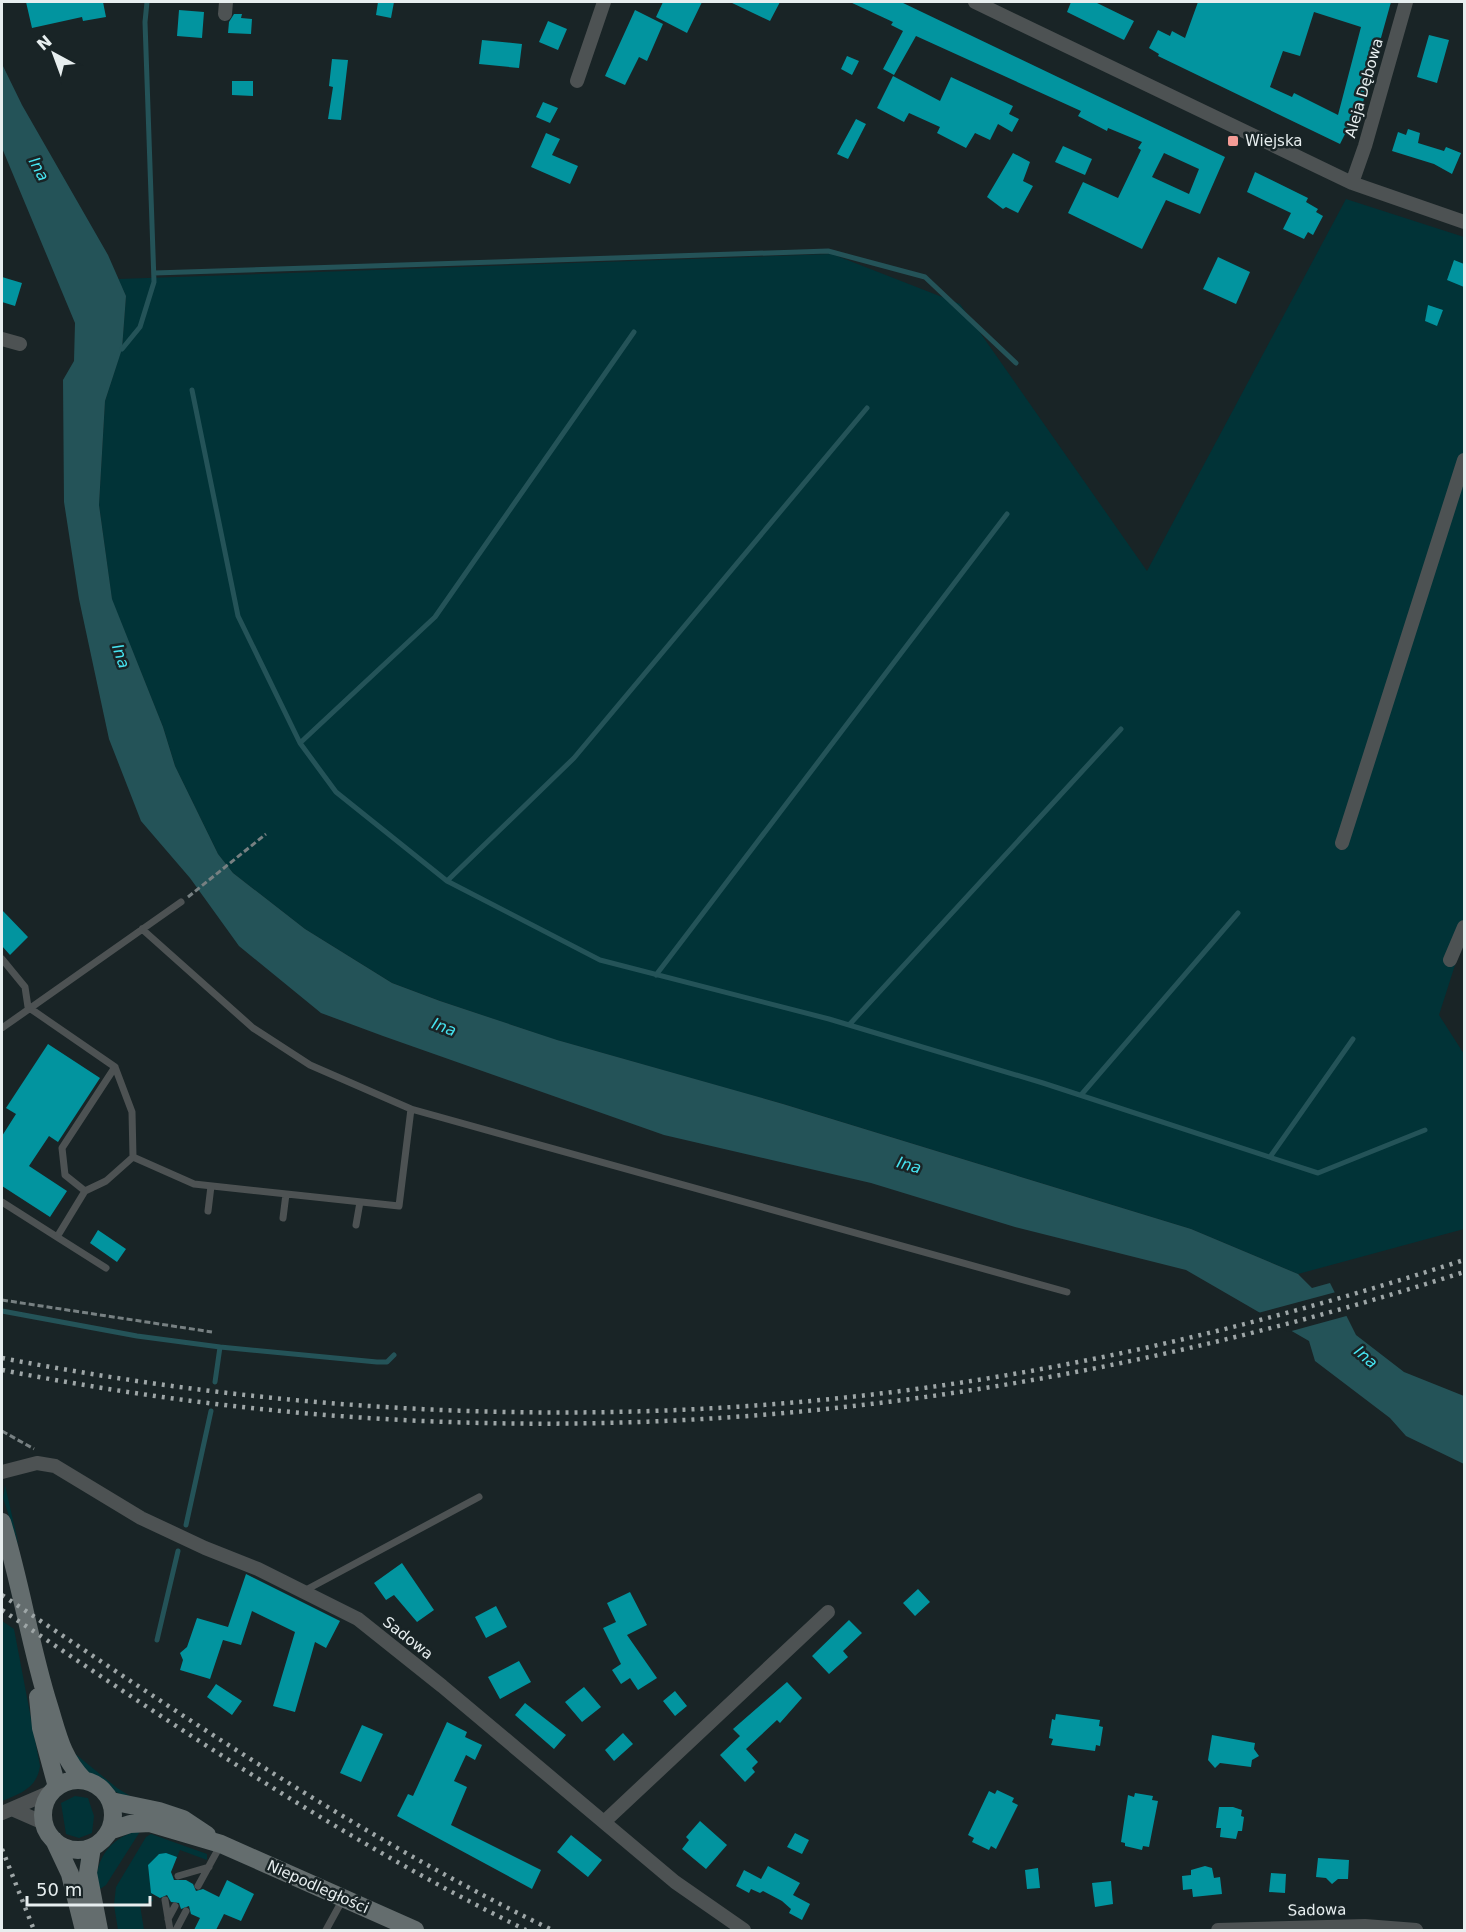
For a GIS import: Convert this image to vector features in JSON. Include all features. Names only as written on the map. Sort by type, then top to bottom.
[{"type":"main road","points":[[2,1522],[17,1575],[35,1662],[62,1750],[84,1780],[101,1788],[111,1801],[113,1820],[110,1831],[92,1847],[71,1849],[54,1840]]},
{"type":"main road","points":[[35,1662],[41,1728],[55,1789]]},
{"type":"main road","points":[[84,1780],[67,1782],[55,1789],[45,1805],[44,1823],[70,1874],[84,1930]]},
{"type":"main road","name":"Niepodległości","points":[[111,1801],[159,1811],[183,1819],[221,1844]]},
{"type":"main road","name":"Niepodległości","points":[[110,1831],[130,1824],[150,1823],[221,1844],[414,1930]]},
{"type":"main road","points":[[92,1847],[88,1873],[99,1930]]},
{"type":"street","points":[[577,81],[604,2]]},
{"type":"street","points":[[975,2],[1352,183],[1464,222]]},
{"type":"street","name":"Aleja Dębowa","points":[[1352,183],[1365,147],[1406,2]]},
{"type":"street","points":[[2,339],[20,344]]},
{"type":"street","points":[[1342,843],[1464,460]]},
{"type":"street","points":[[1450,960],[1464,927]]},
{"type":"street","name":"Sadowa","points":[[2,1472],[38,1462],[55,1466],[141,1518],[358,1619],[442,1686],[675,1882],[744,1930]]},
{"type":"street","points":[[604,1822],[828,1612]]},
{"type":"street","points":[[7,1811],[55,1789]]},
{"type":"street","points":[[7,1811],[44,1823]]},
{"type":"street","name":"Sadowa","points":[[1218,1930],[1365,1926],[1416,1930]]},
{"type":"lane","points":[[2,1028],[28,1007],[181,902]]},
{"type":"lane","points":[[142,929],[253,1028],[310,1065],[411,1109],[1067,1292]]},
{"type":"lane","points":[[2,959],[25,987],[28,1007],[115,1067],[132,1112],[133,1157],[106,1181],[85,1191],[57,1237]]},
{"type":"lane","points":[[85,1191],[65,1174],[63,1148],[115,1067]]},
{"type":"lane","points":[[133,1157],[194,1184],[399,1206],[411,1109]]},
{"type":"lane","points":[[208,1210],[211,1186]]},
{"type":"lane","points":[[283,1218],[286,1194]]},
{"type":"lane","points":[[2,1202],[106,1268]]},
{"type":"lane","points":[[356,1225],[360,1202]]},
{"type":"lane","points":[[304,1592],[479,1497]]},
{"type":"lane","points":[[198,1886],[221,1844]]},
{"type":"lane","points":[[178,1876],[209,1867]]},
{"type":"lane","points":[[188,1881],[194,1870]]},
{"type":"lane","points":[[326,1930],[344,1899]]},
{"type":"lane","points":[[165,1900],[170,1930]]},
{"type":"lane","points":[[168,1919],[175,1906]]},
{"type":"lane","points":[[176,1930],[186,1911]]},
{"type":"path","points":[[181,902],[266,834]]},
{"type":"path","points":[[2,1300],[212,1332]]},
{"type":"path","points":[[2,1431],[41,1454],[55,1466]]},
{"type":"shaded area","points":[[2,64],[22,105],[108,255],[126,296],[122,349],[105,401],[99,505],[112,599],[163,727],[175,766],[218,854],[233,873],[305,929],[392,983],[440,1001],[557,1040],[783,1104],[1191,1229],[1298,1274],[1312,1288],[1330,1283],[1356,1335],[1404,1372],[1464,1396],[1464,1464],[1406,1436],[1390,1418],[1315,1361],[1309,1341],[1186,1270],[1015,1227],[871,1183],[664,1135],[321,1013],[239,946],[190,878],[141,821],[109,739],[79,599],[64,502],[63,380],[74,361],[75,323],[2,148]]},
{"type":"shaded area","points":[[1346,199],[1464,237],[1464,937],[1439,1015],[1464,1054],[1464,1229],[1298,1274],[1191,1229],[783,1104],[553,1039],[392,983],[305,929],[233,873],[218,854],[175,766],[163,727],[112,600],[99,505],[105,401],[122,348],[126,296],[118,279],[832,254],[960,304],[1147,571]]},
{"type":"shaded area","points":[[5,1485],[19,1546],[3,1498]]},
{"type":"shaded area","points":[[2,1621],[14,1629],[40,1766],[35,1780],[27,1789],[2,1801]]},
{"type":"shaded area","points":[[73,1752],[117,1788],[135,1799],[117,1793],[91,1776]]},
{"type":"shaded area","points":[[75,1796],[88,1798],[94,1816],[92,1833],[79,1838],[66,1834],[61,1803]]},
{"type":"shaded area","points":[[141,1830],[106,1885],[97,1891],[98,1869],[106,1852],[120,1838]]},
{"type":"shaded area","points":[[151,1834],[207,1854],[207,1860],[180,1850],[177,1857],[159,1854],[148,1866],[153,1901],[140,1905],[144,1930],[118,1930],[114,1905],[116,1887],[146,1837]]},
{"type":"pier","points":[[1336,1292],[1350,1315],[1288,1332],[1258,1313]]},
{"type":"building","points":[[26,2],[103,2],[106,17],[83,21],[82,17],[32,28]]},
{"type":"building","points":[[378,2],[394,2],[391,18],[376,15]]},
{"type":"building","points":[[663,2],[702,2],[687,33],[656,17]]},
{"type":"building","points":[[730,2],[780,2],[770,21]]},
{"type":"building","points":[[850,2],[901,2],[1225,157],[1200,214],[1166,200],[1142,249],[1068,213],[1083,182],[1118,198],[1141,150],[1138,148],[1142,142],[1108,128],[1107,131],[1078,116],[1081,111],[916,36],[894,75],[883,69],[903,31],[891,25],[893,22]],"holes":[[[1164,153],[1199,169],[1189,194],[1152,177]]]},
{"type":"building","points":[[1071,2],[1095,2],[1134,21],[1124,40],[1067,12]]},
{"type":"building","points":[[1198,2],[1391,2],[1360,113],[1356,112],[1340,144],[1158,56],[1159,54],[1149,48],[1158,30],[1170,36],[1172,31],[1185,38]],"holes":[[[1314,12],[1361,27],[1338,115],[1294,93],[1292,97],[1270,87],[1283,51],[1300,56]]]},
{"type":"building","points":[[179,10],[204,12],[202,38],[177,36]]},
{"type":"building","points":[[635,10],[663,24],[647,61],[639,57],[625,85],[605,76]]},
{"type":"building","points":[[234,14],[242,14],[241,18],[252,19],[251,34],[228,33],[229,22]]},
{"type":"building","points":[[548,21],[567,29],[558,50],[539,42]]},
{"type":"building","points":[[1429,35],[1449,40],[1437,83],[1417,77]]},
{"type":"building","points":[[482,40],[522,44],[519,68],[479,64]]},
{"type":"building","points":[[847,56],[859,61],[852,75],[841,69]]},
{"type":"building","points":[[332,59],[348,60],[341,120],[328,119],[333,87],[329,86]]},
{"type":"building","points":[[893,76],[940,101],[951,77],[1013,106],[1009,114],[1019,119],[1012,132],[998,124],[990,140],[975,133],[966,148],[937,133],[940,127],[909,113],[904,122],[877,108]]},
{"type":"building","points":[[232,81],[253,81],[253,96],[232,95]]},
{"type":"building","points":[[543,102],[558,108],[550,123],[536,117]]},
{"type":"building","points":[[856,119],[866,124],[848,159],[837,154]]},
{"type":"building","points":[[1408,129],[1420,133],[1418,143],[1444,151],[1446,147],[1461,153],[1452,174],[1434,164],[1392,151],[1398,132],[1406,135]]},
{"type":"building","points":[[546,133],[560,139],[552,155],[578,166],[570,184],[531,167]]},
{"type":"building","points":[[1063,146],[1092,159],[1085,175],[1055,162]]},
{"type":"building","points":[[1013,153],[1030,162],[1023,181],[1033,186],[1018,213],[1006,207],[1003,209],[987,197]]},
{"type":"building","points":[[1255,172],[1308,198],[1306,202],[1318,209],[1316,212],[1323,216],[1313,235],[1308,232],[1304,239],[1283,229],[1291,213],[1247,192]]},
{"type":"building","points":[[1218,257],[1250,272],[1236,304],[1203,289]]},
{"type":"building","points":[[1454,260],[1464,264],[1464,287],[1447,280]]},
{"type":"building","points":[[2,277],[22,283],[15,306],[2,302]]},
{"type":"building","points":[[1428,305],[1443,310],[1437,326],[1425,321]]},
{"type":"building","points":[[2,910],[28,937],[10,955],[2,946]]},
{"type":"building","points":[[48,1044],[100,1078],[58,1142],[49,1136],[29,1166],[67,1191],[50,1217],[2,1186],[2,1136],[16,1114],[6,1108]]},
{"type":"building","points":[[98,1230],[126,1249],[117,1262],[90,1243]]},
{"type":"building","points":[[402,1563],[434,1610],[417,1622],[394,1595],[386,1600],[374,1583]]},
{"type":"building","points":[[246,1574],[340,1621],[326,1648],[315,1642],[295,1712],[273,1706],[295,1632],[252,1611],[241,1645],[223,1640],[210,1679],[180,1670],[183,1660],[180,1653],[187,1647],[197,1618],[228,1627]]},
{"type":"building","points":[[918,1589],[930,1602],[915,1616],[903,1603]]},
{"type":"building","points":[[630,1592],[647,1625],[627,1635],[657,1678],[638,1690],[630,1678],[621,1684],[612,1670],[621,1664],[603,1628],[616,1622],[607,1603]]},
{"type":"building","points":[[496,1606],[507,1627],[486,1638],[475,1617]]},
{"type":"building","points":[[849,1620],[862,1633],[843,1651],[848,1657],[829,1674],[812,1656]]},
{"type":"building","points":[[519,1661],[531,1682],[500,1699],[488,1677]]},
{"type":"building","points":[[787,1682],[802,1698],[780,1723],[777,1720],[746,1749],[758,1762],[752,1768],[755,1772],[745,1782],[720,1755],[740,1736],[733,1729]]},
{"type":"building","points":[[216,1684],[242,1701],[232,1715],[207,1697]]},
{"type":"building","points":[[584,1687],[601,1707],[582,1722],[565,1702]]},
{"type":"building","points":[[675,1691],[687,1706],[675,1716],[663,1701]]},
{"type":"building","points":[[525,1703],[566,1735],[554,1749],[515,1715]]},
{"type":"building","points":[[1056,1714],[1100,1720],[1099,1726],[1103,1727],[1100,1746],[1096,1745],[1095,1751],[1051,1745],[1053,1739],[1049,1738],[1052,1719],[1055,1720]]},
{"type":"building","points":[[447,1722],[467,1732],[465,1737],[482,1745],[475,1760],[466,1755],[454,1781],[467,1787],[451,1825],[541,1870],[532,1889],[397,1816],[408,1794],[413,1796]]},
{"type":"building","points":[[362,1725],[383,1734],[361,1782],[340,1773]]},
{"type":"building","points":[[623,1733],[633,1744],[614,1761],[605,1750]]},
{"type":"building","points":[[1212,1735],[1255,1743],[1254,1749],[1259,1756],[1252,1760],[1251,1767],[1220,1763],[1215,1768],[1208,1760]]},
{"type":"building","points":[[997,1790],[1014,1798],[1012,1802],[1018,1805],[996,1849],[991,1846],[989,1850],[972,1842],[974,1838],[968,1835],[989,1791],[995,1794]]},
{"type":"building","points":[[1135,1793],[1153,1796],[1152,1800],[1158,1801],[1149,1847],[1143,1846],[1142,1850],[1125,1846],[1125,1843],[1121,1842],[1128,1795],[1134,1797]]},
{"type":"building","points":[[1219,1807],[1233,1807],[1242,1810],[1241,1816],[1244,1817],[1242,1831],[1238,1831],[1236,1839],[1220,1837],[1221,1828],[1216,1828]]},
{"type":"building","points":[[700,1821],[727,1845],[706,1869],[682,1849],[689,1840],[686,1837]]},
{"type":"building","points":[[795,1833],[809,1840],[802,1854],[787,1847]]},
{"type":"building","points":[[571,1835],[602,1860],[588,1877],[557,1852]]},
{"type":"building","points":[[166,1853],[177,1857],[171,1872],[174,1880],[186,1880],[193,1884],[196,1891],[203,1889],[219,1897],[227,1880],[254,1894],[241,1921],[224,1914],[216,1930],[194,1930],[200,1918],[191,1914],[189,1906],[181,1909],[179,1903],[171,1902],[167,1895],[160,1898],[151,1893],[148,1865],[159,1854]]},
{"type":"building","points":[[1318,1858],[1349,1860],[1348,1879],[1338,1879],[1332,1884],[1326,1878],[1316,1877]]},
{"type":"building","points":[[768,1866],[800,1883],[793,1895],[810,1904],[802,1920],[789,1913],[791,1909],[782,1901],[763,1891],[760,1893],[751,1889],[749,1893],[736,1886],[744,1870],[761,1879]]},
{"type":"building","points":[[1205,1866],[1212,1868],[1214,1878],[1220,1877],[1222,1894],[1193,1897],[1192,1889],[1183,1890],[1182,1876],[1191,1875],[1191,1870]]},
{"type":"building","points":[[1038,1868],[1040,1888],[1027,1889],[1025,1870]]},
{"type":"building","points":[[1271,1873],[1286,1874],[1285,1893],[1269,1892]]},
{"type":"building","points":[[1111,1881],[1113,1904],[1095,1907],[1092,1883]]},
{"type":"waterway","points":[[122,349],[140,327],[154,282],[145,22],[147,2]]},
{"type":"waterway","points":[[154,273],[828,251],[925,277],[1016,363]]},
{"type":"waterway","points":[[300,743],[435,617],[634,332]]},
{"type":"waterway","points":[[192,390],[238,616],[300,743],[336,792],[447,881],[600,960],[829,1019],[1043,1083],[1318,1173],[1425,1130]]},
{"type":"waterway","points":[[447,881],[574,758],[867,408]]},
{"type":"waterway","points":[[656,975],[1007,514]]},
{"type":"waterway","points":[[849,1025],[1121,729]]},
{"type":"waterway","points":[[1081,1095],[1238,913]]},
{"type":"waterway","points":[[1270,1157],[1353,1039]]},
{"type":"waterway","points":[[2,1311],[137,1336],[220,1347],[377,1362],[387,1362],[394,1355]]},
{"type":"waterway","points":[[215,1382],[220,1347]]},
{"type":"waterway","points":[[186,1525],[211,1411]]},
{"type":"waterway","points":[[157,1640],[178,1551]]},
{"type":"railway","points":[[2,1358],[134,1381],[267,1397],[401,1408],[535,1412],[668,1410],[802,1402],[935,1386],[1118,1354],[1268,1318],[1464,1260]]},
{"type":"railway","points":[[2,1370],[189,1401],[374,1418],[557,1424],[739,1417],[920,1398],[1101,1367],[1282,1325],[1464,1272]]},
{"type":"railway","points":[[2,1595],[271,1772],[409,1855],[552,1930]]},
{"type":"railway","points":[[2,1610],[194,1738],[324,1819],[390,1858],[526,1930]]},
{"type":"railway","points":[[2,1849],[34,1930]]},
{"type":"place","name":"Wiejska","points":[[1233,141]]},
{"type":"water label","name":"Ina","points":[[39,169]]},
{"type":"water label","name":"Ina","points":[[121,656]]},
{"type":"water label","name":"Ina","points":[[444,1027]]},
{"type":"water label","name":"Ina","points":[[909,1165]]},
{"type":"water label","name":"Ina","points":[[1366,1357]]}]
